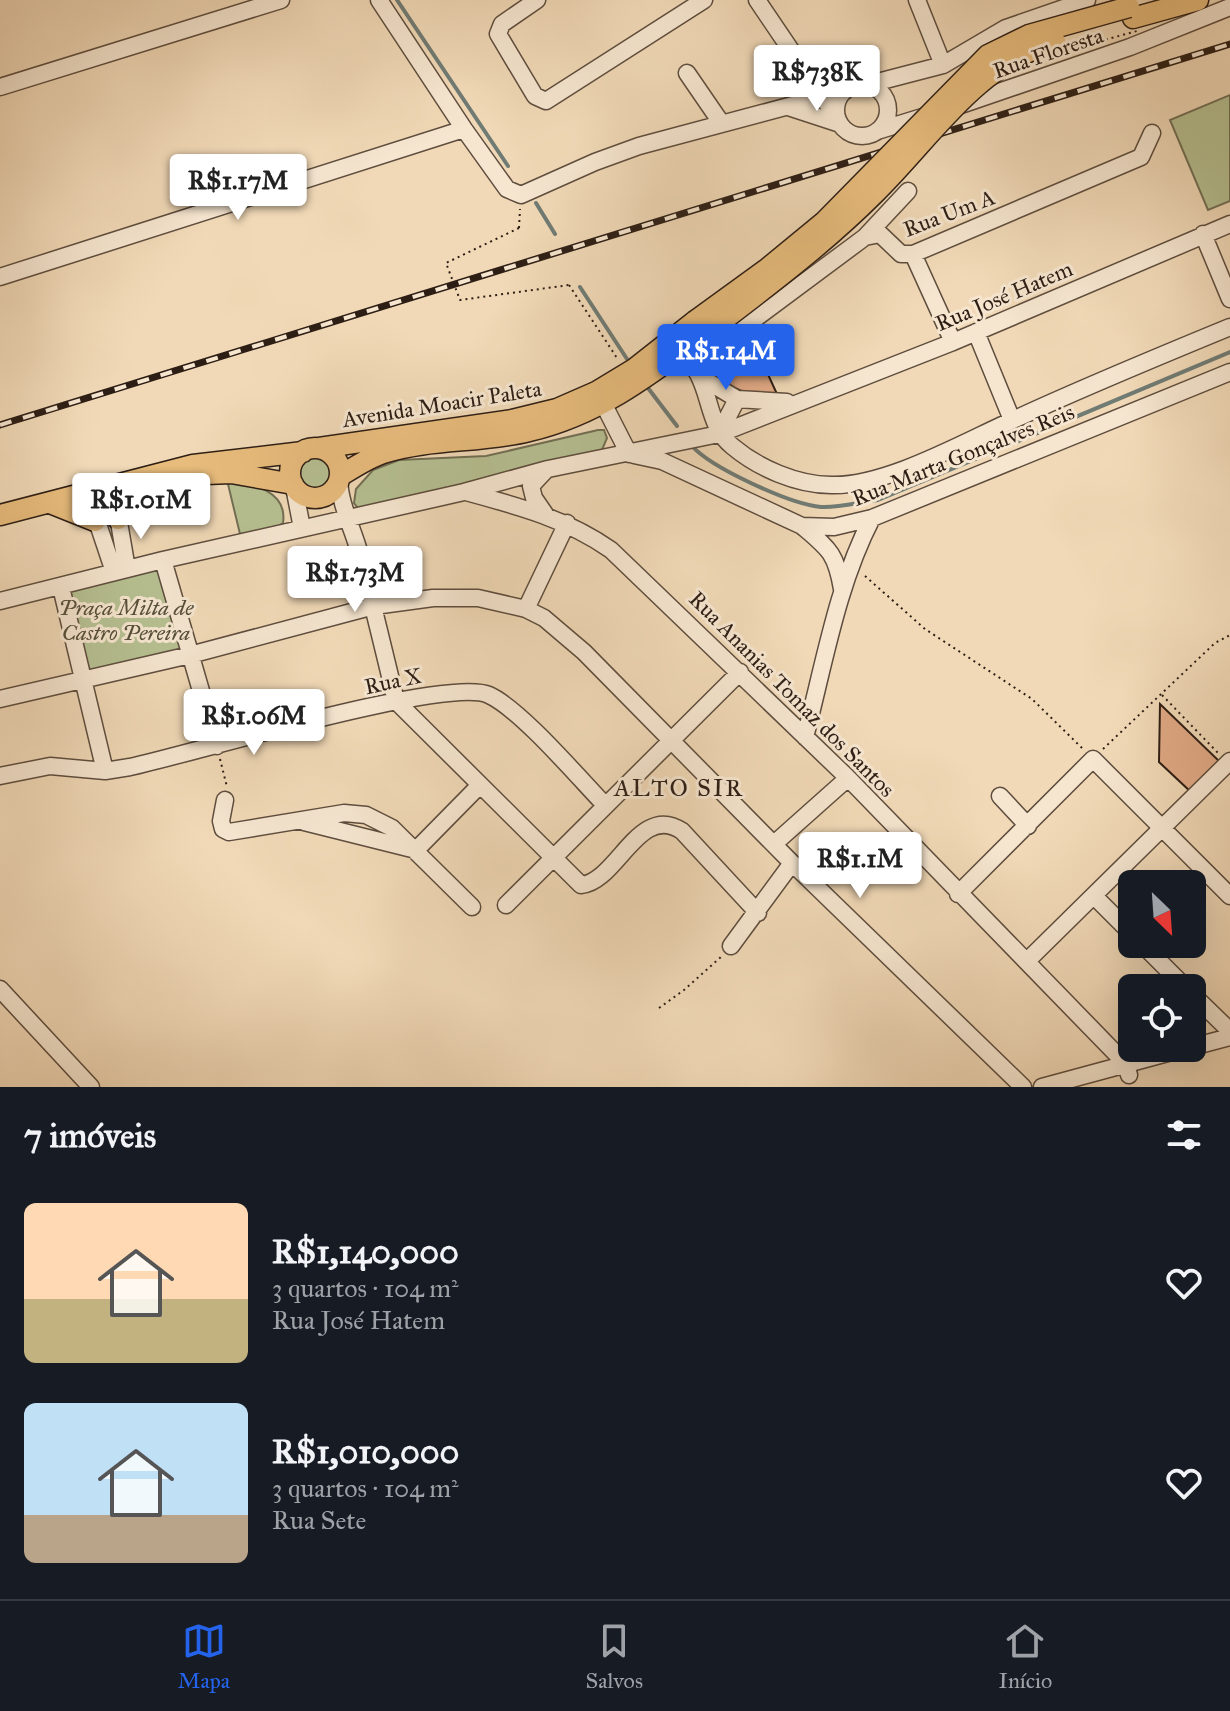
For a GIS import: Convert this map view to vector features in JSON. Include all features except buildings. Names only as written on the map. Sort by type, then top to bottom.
[{"type":"main road","name":"Avenida Moacir Paleta","points":[[1131,13],[1154,0]]},
{"type":"main road","name":"Avenida Moacir Paleta","points":[[0,515],[215,462],[512,420],[557,409],[596,392],[700,328],[831,234],[877,192],[973,87],[1007,61],[1032,48],[1131,13],[1198,0]]},
{"type":"main road","name":"Avenida Moacir Paleta","points":[[157,477],[246,475],[295,496],[315,498],[330,493],[339,478],[382,453],[527,432],[604,405],[681,352],[700,328]]},
{"type":"main road","name":"Avenida Moacir Paleta","points":[[311,450],[333,455],[339,478]]},
{"type":"main road","points":[[295,496],[291,469],[311,450]]},
{"type":"main road","points":[[118,519],[157,477]]},
{"type":"main road","points":[[50,503],[95,521]]},
{"type":"street","points":[[0,87],[281,0]]},
{"type":"street","points":[[379,0],[509,191],[521,195]]},
{"type":"street","points":[[537,0],[502,24],[498,34],[535,96],[546,101],[704,0]]},
{"type":"street","points":[[757,0],[838,120]]},
{"type":"street","points":[[917,0],[943,65]]},
{"type":"street","name":"Rua Floresta","points":[[521,195],[611,156],[943,65],[1006,28],[1087,0]]},
{"type":"street","name":"Rua Floresta","points":[[786,107],[838,120],[846,130],[861,136],[996,95],[1230,7]]},
{"type":"street","points":[[687,73],[722,124]]},
{"type":"street","points":[[866,85],[881,93],[888,108],[883,125],[877,131]]},
{"type":"street","points":[[838,120],[839,98],[845,91]]},
{"type":"street","points":[[0,277],[464,129]]},
{"type":"street","name":"Rua Um A","points":[[865,237],[880,234],[901,254],[913,254],[1141,157],[1152,133]]},
{"type":"street","points":[[697,372],[713,350],[865,237],[908,191]]},
{"type":"street","name":"Rua José Hatem","points":[[0,601],[120,570],[464,492],[548,469],[719,434],[953,342],[1230,224]]},
{"type":"street","points":[[1203,234],[1230,299]]},
{"type":"street","points":[[913,254],[953,342]]},
{"type":"street","name":"Rua Marta Gonçalves Reis","points":[[719,434],[758,463],[801,482],[834,486],[874,479],[942,453],[1230,327]]},
{"type":"street","points":[[976,332],[1012,420]]},
{"type":"street","points":[[681,352],[697,372],[719,434]]},
{"type":"street","name":"Rua José Hatem","points":[[697,372],[737,399],[793,403]]},
{"type":"street","name":"Rua Marta Gonçalves Reis","points":[[629,454],[662,461],[802,526],[834,527],[872,518],[1230,372]]},
{"type":"street","points":[[719,434],[737,399]]},
{"type":"street","points":[[604,405],[629,454]]},
{"type":"street","points":[[546,515],[534,498],[531,486],[548,469]]},
{"type":"street","points":[[339,478],[342,503],[350,518],[396,701],[581,885],[590,884],[642,834],[664,823],[671,824],[682,831],[758,913]]},
{"type":"street","points":[[113,487],[120,570]]},
{"type":"street","name":"Rua Ananias Tomaz dos Santos","points":[[464,492],[567,523],[611,550],[848,778],[958,894],[1027,961],[1127,1069]]},
{"type":"street","points":[[88,494],[95,521],[120,570]]},
{"type":"street","points":[[295,496],[302,528]]},
{"type":"street","points":[[277,535],[290,527],[295,496]]},
{"type":"street","points":[[805,737],[842,594],[872,518]]},
{"type":"street","points":[[526,609],[567,523]]},
{"type":"street","points":[[802,526],[824,545],[837,562],[842,594]]},
{"type":"street","points":[[163,560],[217,746]]},
{"type":"street","points":[[0,776],[67,765],[105,771],[61,587]]},
{"type":"street","points":[[0,699],[190,655],[374,606],[433,598],[478,598],[526,609],[544,618],[584,652],[792,863],[1023,1087]]},
{"type":"street","points":[[506,905],[604,804],[740,672]]},
{"type":"street","name":"Rua X","points":[[105,771],[396,701],[443,693],[485,693],[512,710],[604,804]]},
{"type":"street","points":[[958,894],[1093,759],[1230,896]]},
{"type":"street","points":[[1027,961],[1229,763]]},
{"type":"street","points":[[775,843],[848,778]]},
{"type":"street","points":[[416,850],[480,785]]},
{"type":"street","points":[[226,794],[221,821],[223,829],[229,832],[303,821],[416,850],[472,907]]},
{"type":"street","points":[[1000,796],[1028,826]]},
{"type":"street","points":[[731,946],[792,863]]},
{"type":"street","points":[[1094,896],[1118,920]]},
{"type":"street","points":[[1156,958],[1172,974]]},
{"type":"street","points":[[0,989],[91,1087]]},
{"type":"street","points":[[1206,1009],[1230,1034],[1206,1042]]},
{"type":"street","points":[[1042,1087],[1147,1062]]},
{"type":"path","points":[[521,195],[519,228],[446,263],[460,300],[569,285],[627,373]]},
{"type":"path","points":[[852,565],[925,629],[1032,699],[1093,759],[1215,643],[1230,635]]},
{"type":"path","points":[[1161,693],[1229,763]]},
{"type":"path","points":[[217,746],[226,794]]},
{"type":"path","points":[[659,1008],[684,990],[731,946]]},
{"type":"green space","points":[[1230,95],[1230,201],[1208,210],[1170,120]]},
{"type":"green space","points":[[604,430],[607,438],[602,450],[360,511],[354,503],[356,489],[373,470],[399,460],[486,456]]},
{"type":"green space","points":[[315,453],[330,459],[336,474],[330,489],[315,495],[300,489],[294,474],[300,459]]},
{"type":"green space","points":[[227,480],[257,486],[274,496],[283,512],[283,523],[274,529],[240,534]]},
{"type":"green space","name":"Praça Milta de Castro Pereira","points":[[163,560],[190,655],[84,680],[61,587]]},
{"type":"waterway","points":[[397,0],[508,166]]},
{"type":"waterway","points":[[536,203],[555,234]]},
{"type":"waterway","points":[[580,287],[627,359]]},
{"type":"waterway","points":[[691,445],[733,474],[790,499],[821,507],[878,500],[1230,352]]},
{"type":"waterway","points":[[648,388],[677,426]]},
{"type":"railway","points":[[0,425],[1230,44]]},
{"type":"district","name":"ALTO SIR","points":[[679,788]]}]
